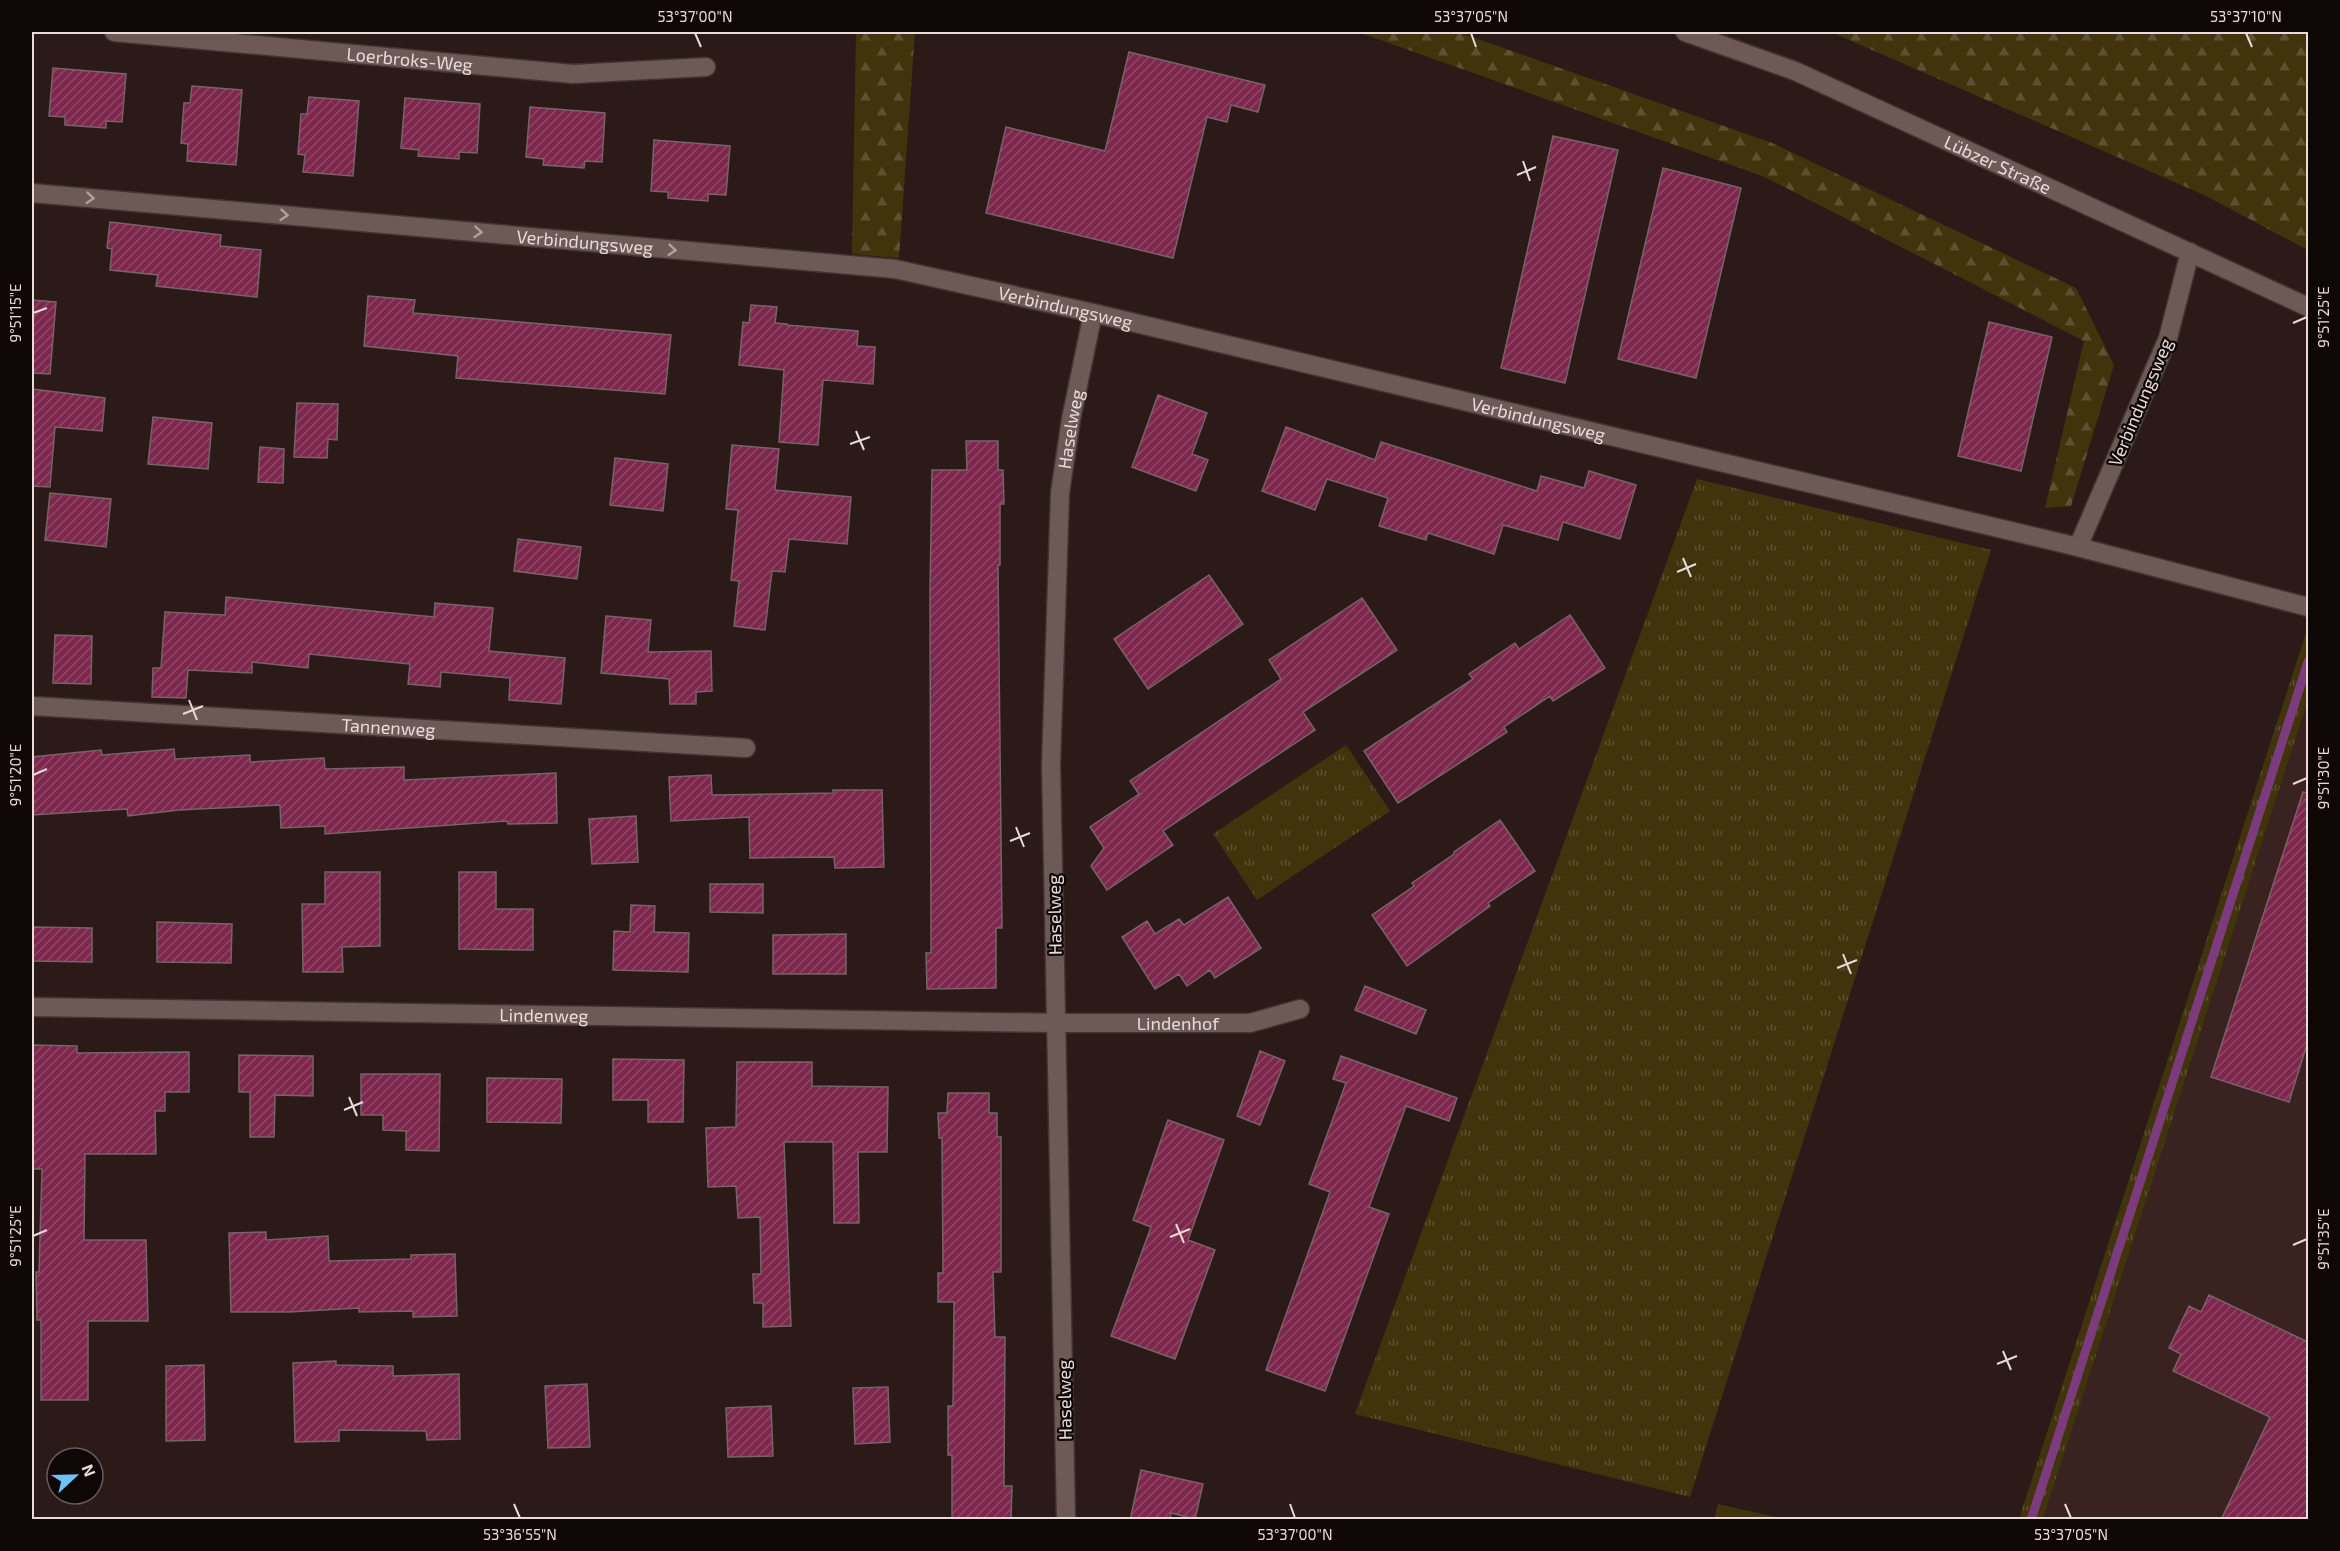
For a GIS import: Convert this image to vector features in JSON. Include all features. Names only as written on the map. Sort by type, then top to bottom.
[{"type":"street","name":"Loerbroks-Weg","points":[[114,32],[573,74],[706,67]]},
{"type":"street","name":"Lübzer Straße","points":[[1685,32],[1795,71],[2308,307]]},
{"type":"street","name":"Verbindungsweg","points":[[32,193],[895,269],[1093,313],[2078,548],[2308,607]]},
{"type":"street","name":"Verbindungsweg","points":[[2078,548],[2168,338],[2190,252]]},
{"type":"street","name":"Haselweg","points":[[1066,1520],[1051,765],[1059,494],[1071,419],[1093,313]]},
{"type":"street","name":"Tannenweg","points":[[32,706],[746,748]]},
{"type":"street","name":"Lindenweg","points":[[32,1007],[1056,1023]]},
{"type":"street","name":"Lindenhof","points":[[1056,1023],[1250,1023],[1300,1009]]},
{"type":"shaded area","points":[[2308,700],[2308,1519],[2043,1519]]},
{"type":"green space","points":[[856,32],[915,32],[899,258],[852,254]]},
{"type":"green space","points":[[1358,32],[1458,32],[1772,143],[2076,288],[2114,365],[2071,506],[2045,508],[2084,341],[1765,177]]},
{"type":"green space","points":[[1831,32],[2308,32],[2308,250],[2204,195]]},
{"type":"green space","points":[[1697,479],[1991,550],[1690,1497],[1355,1414]]},
{"type":"green space","points":[[2307,630],[2308,700],[2043,1519],[2019,1519]]},
{"type":"green space","points":[[1346,745],[1390,811],[1257,900],[1213,834]]},
{"type":"green space","points":[[1718,1504],[1785,1519],[1714,1519]]},
{"type":"building","points":[[1129,52],[1265,85],[1258,112],[1231,105],[1227,122],[1207,117],[1173,258],[986,213],[1006,127],[1105,151]]},
{"type":"building","points":[[53,68],[126,74],[122,122],[106,121],[106,128],[65,125],[65,117],[49,116]]},
{"type":"building","points":[[192,86],[242,90],[236,165],[187,161],[188,144],[181,143],[184,103],[190,103]]},
{"type":"building","points":[[309,97],[359,101],[353,176],[303,172],[305,155],[298,154],[301,114],[307,114]]},
{"type":"building","points":[[405,98],[480,104],[477,153],[459,152],[459,159],[418,156],[419,150],[401,148]]},
{"type":"building","points":[[530,107],[605,113],[602,162],[585,161],[584,168],[543,165],[544,159],[526,157]]},
{"type":"building","points":[[1553,136],[1618,150],[1565,383],[1501,368]]},
{"type":"building","points":[[654,140],[730,146],[726,195],[708,194],[708,201],[668,198],[668,192],[651,191]]},
{"type":"building","points":[[1663,168],[1741,188],[1696,378],[1618,359]]},
{"type":"building","points":[[110,222],[221,235],[220,246],[261,250],[257,297],[156,286],[158,275],[110,270],[112,249],[107,248]]},
{"type":"building","points":[[368,296],[415,300],[413,313],[671,335],[665,394],[456,378],[458,356],[364,346]]},
{"type":"building","points":[[32,300],[56,302],[50,374],[32,373]]},
{"type":"building","points":[[751,305],[777,307],[775,323],[858,331],[857,346],[875,347],[873,384],[823,380],[818,445],[779,442],[784,370],[739,365],[743,322],[749,323]]},
{"type":"building","points":[[1989,322],[2052,337],[2021,471],[1958,456]]},
{"type":"building","points":[[32,389],[105,398],[102,431],[55,427],[50,487],[32,486]]},
{"type":"building","points":[[1158,395],[1207,413],[1192,454],[1208,460],[1196,491],[1132,467]]},
{"type":"building","points":[[297,403],[338,404],[337,440],[328,439],[327,458],[294,457]]},
{"type":"building","points":[[153,417],[212,423],[208,469],[148,464]]},
{"type":"building","points":[[1286,427],[1375,460],[1381,442],[1537,491],[1541,476],[1584,488],[1589,471],[1636,485],[1620,539],[1563,522],[1558,540],[1503,525],[1494,554],[1428,533],[1426,540],[1379,526],[1388,498],[1327,479],[1315,510],[1262,491]]},
{"type":"building","points":[[966,441],[998,441],[998,470],[1003,470],[1004,504],[1000,504],[1000,565],[998,565],[1002,928],[996,928],[996,988],[927,989],[926,953],[931,953],[932,470],[967,470]]},
{"type":"building","points":[[732,445],[779,449],[775,490],[851,497],[847,544],[789,539],[785,572],[772,571],[765,630],[734,626],[739,581],[731,580],[738,510],[726,509]]},
{"type":"building","points":[[260,447],[284,449],[283,483],[258,482]]},
{"type":"building","points":[[615,458],[668,464],[663,511],[610,505]]},
{"type":"building","points":[[50,493],[111,499],[106,547],[45,540]]},
{"type":"building","points":[[518,539],[581,547],[577,579],[514,571]]},
{"type":"building","points":[[1209,575],[1243,624],[1148,689],[1114,639]]},
{"type":"building","points":[[226,597],[434,617],[435,603],[493,608],[489,651],[565,658],[561,704],[509,700],[510,678],[441,672],[440,687],[408,684],[410,664],[309,654],[308,668],[252,662],[252,673],[188,670],[186,698],[152,697],[153,668],[161,668],[165,612],[225,615]]},
{"type":"building","points":[[1362,598],[1397,650],[1303,712],[1315,730],[1163,831],[1173,845],[1107,890],[1091,866],[1104,848],[1090,827],[1139,794],[1130,781],[1281,679],[1269,660]]},
{"type":"building","points":[[1570,615],[1605,668],[1553,701],[1550,696],[1504,727],[1507,732],[1398,803],[1364,751],[1473,679],[1469,674],[1515,643],[1519,649]]},
{"type":"building","points":[[606,616],[651,620],[648,652],[711,651],[712,691],[696,692],[696,704],[670,704],[669,679],[601,673]]},
{"type":"building","points":[[55,635],[92,636],[91,684],[53,683]]},
{"type":"building","points":[[174,749],[175,759],[250,755],[250,762],[324,758],[325,769],[404,767],[404,780],[556,773],[557,823],[508,824],[507,821],[325,834],[325,826],[281,828],[280,805],[179,810],[128,816],[127,809],[32,815],[32,757],[101,750],[102,755]]},
{"type":"building","points":[[711,775],[712,795],[882,790],[884,867],[835,868],[834,857],[750,858],[749,817],[671,821],[669,777]]},
{"type":"building","points":[[2303,792],[2308,793],[2308,1041],[2289,1102],[2211,1077]]},
{"type":"building","points":[[636,816],[638,862],[592,864],[589,819]]},
{"type":"building","points":[[1500,820],[1535,871],[1488,903],[1490,906],[1407,966],[1372,915],[1414,886],[1412,883]]},
{"type":"building","points":[[325,872],[380,872],[380,946],[342,947],[343,972],[303,972],[302,904],[325,904]]},
{"type":"building","points":[[459,872],[496,872],[496,909],[533,909],[533,950],[459,949]]},
{"type":"building","points":[[710,884],[763,884],[763,913],[710,912]]},
{"type":"building","points":[[1228,897],[1261,948],[1215,978],[1210,970],[1187,986],[1179,974],[1155,989],[1122,937],[1147,921],[1155,934],[1179,919],[1184,925]]},
{"type":"building","points":[[631,905],[655,906],[654,932],[689,933],[688,972],[613,970],[614,931],[630,932]]},
{"type":"building","points":[[157,922],[232,924],[231,963],[157,962]]},
{"type":"building","points":[[32,927],[92,928],[92,962],[32,961]]},
{"type":"building","points":[[846,934],[846,974],[773,974],[773,935]]},
{"type":"building","points":[[1365,986],[1426,1010],[1416,1034],[1355,1010]]},
{"type":"building","points":[[32,1045],[77,1046],[77,1053],[189,1052],[189,1092],[165,1092],[165,1111],[155,1111],[156,1154],[85,1154],[84,1240],[146,1240],[148,1321],[88,1321],[88,1400],[41,1400],[41,1320],[37,1320],[36,1272],[39,1272],[42,1169],[32,1169]]},
{"type":"building","points":[[1260,1051],[1285,1061],[1260,1125],[1237,1116]]},
{"type":"building","points":[[239,1055],[313,1056],[313,1096],[275,1095],[274,1137],[250,1137],[250,1092],[239,1092]]},
{"type":"building","points":[[1341,1056],[1457,1098],[1449,1121],[1406,1106],[1369,1207],[1389,1214],[1325,1391],[1266,1370],[1330,1192],[1309,1184],[1346,1083],[1333,1079]]},
{"type":"building","points":[[613,1059],[684,1060],[683,1122],[648,1122],[648,1100],[613,1100]]},
{"type":"building","points":[[737,1062],[812,1062],[812,1086],[888,1087],[887,1152],[858,1152],[859,1223],[834,1223],[833,1142],[784,1142],[791,1326],[763,1327],[763,1303],[754,1303],[753,1274],[761,1274],[760,1217],[738,1218],[736,1186],[708,1187],[706,1128],[736,1127]]},
{"type":"building","points":[[361,1074],[440,1074],[439,1151],[406,1150],[406,1131],[383,1130],[383,1115],[361,1115]]},
{"type":"building","points":[[487,1078],[562,1079],[561,1123],[487,1122]]},
{"type":"building","points":[[948,1093],[989,1093],[989,1113],[997,1113],[997,1137],[1001,1137],[1001,1272],[993,1272],[995,1337],[1005,1337],[1004,1486],[1012,1486],[1011,1520],[952,1520],[952,1455],[948,1455],[948,1406],[953,1406],[954,1302],[938,1302],[938,1273],[943,1273],[942,1138],[939,1138],[938,1113],[947,1113]]},
{"type":"building","points":[[1168,1120],[1224,1140],[1188,1240],[1215,1250],[1175,1359],[1111,1336],[1151,1227],[1133,1220]]},
{"type":"building","points":[[266,1232],[266,1240],[328,1236],[329,1261],[411,1259],[411,1255],[455,1254],[457,1316],[413,1317],[413,1311],[359,1312],[359,1308],[289,1312],[231,1312],[229,1233]]},
{"type":"building","points":[[2209,1295],[2308,1342],[2308,1520],[2221,1520],[2270,1417],[2173,1371],[2181,1354],[2169,1348],[2189,1306],[2201,1312]]},
{"type":"building","points":[[336,1361],[336,1365],[393,1366],[393,1376],[459,1374],[460,1439],[427,1440],[426,1431],[339,1430],[339,1441],[295,1442],[293,1363]]},
{"type":"building","points":[[204,1365],[205,1440],[166,1441],[166,1366]]},
{"type":"building","points":[[587,1384],[590,1447],[548,1448],[545,1386]]},
{"type":"building","points":[[888,1387],[890,1442],[855,1444],[853,1388]]},
{"type":"building","points":[[771,1406],[773,1456],[728,1457],[726,1408]]},
{"type":"building","points":[[1141,1470],[1203,1484],[1195,1519],[1171,1513],[1170,1520],[1130,1520]]},
{"type":"waterway","points":[[2031,1520],[2308,662]]}]
